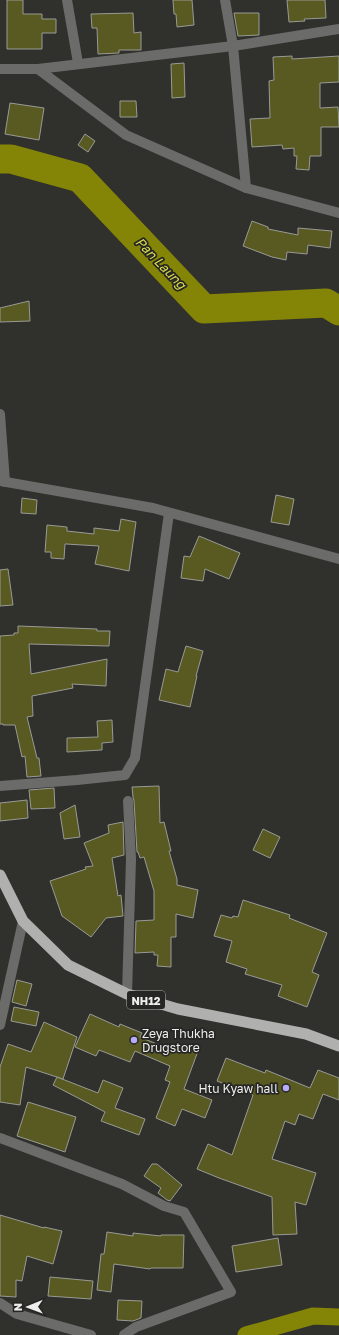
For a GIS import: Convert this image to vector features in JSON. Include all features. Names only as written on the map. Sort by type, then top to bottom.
[{"type":"highway","name":"NH12","points":[[0,875],[23,921],[68,965],[127,994],[178,1009],[306,1034],[339,1046]]},
{"type":"street","points":[[67,0],[78,63]]},
{"type":"street","points":[[225,0],[233,46],[246,188]]},
{"type":"street","points":[[0,69],[38,69],[78,63],[233,46],[339,29]]},
{"type":"street","points":[[38,69],[126,134],[246,188],[339,213]]},
{"type":"street","points":[[0,414],[2,482],[153,508],[339,559]]},
{"type":"street","points":[[0,786],[125,775],[135,758],[137,750],[169,513]]},
{"type":"street","points":[[127,994],[131,859],[128,801]]},
{"type":"street","points":[[0,1026],[23,921]]},
{"type":"street","points":[[0,1138],[122,1184],[164,1206],[184,1212],[231,1292],[136,1327],[124,1335]]},
{"type":"street","points":[[0,1303],[17,1314],[91,1335]]},
{"type":"building","points":[[7,0],[23,0],[23,14],[42,14],[42,19],[56,19],[56,33],[42,33],[42,49],[7,49]]},
{"type":"building","points":[[173,0],[192,0],[194,25],[177,27]]},
{"type":"building","points":[[287,0],[325,0],[326,18],[304,19],[305,21],[289,22]]},
{"type":"building","points":[[133,13],[134,33],[141,32],[141,50],[119,50],[119,53],[98,54],[97,28],[92,28],[91,14]]},
{"type":"building","points":[[234,13],[259,13],[259,35],[238,36]]},
{"type":"building","points":[[292,56],[292,59],[339,56],[339,82],[320,83],[320,108],[338,107],[339,127],[321,127],[321,156],[310,156],[309,170],[296,169],[297,156],[294,156],[294,148],[283,149],[282,145],[252,147],[250,119],[270,118],[269,81],[274,80],[273,57]]},
{"type":"building","points":[[184,63],[185,97],[172,98],[171,64]]},
{"type":"building","points":[[120,101],[136,101],[137,117],[120,117]]},
{"type":"building","points":[[10,103],[44,108],[39,140],[5,134]]},
{"type":"building","points":[[85,134],[95,141],[88,152],[78,145]]},
{"type":"building","points":[[252,221],[268,227],[268,229],[298,235],[298,228],[332,231],[330,248],[308,245],[307,254],[287,252],[286,260],[272,257],[243,246]]},
{"type":"building","points":[[29,301],[30,321],[0,322],[0,308]]},
{"type":"building","points":[[276,495],[294,499],[289,525],[271,522]]},
{"type":"building","points":[[22,498],[37,500],[36,514],[21,513]]},
{"type":"building","points":[[121,519],[136,522],[129,571],[95,564],[99,546],[65,544],[64,559],[51,558],[51,552],[45,552],[47,525],[67,527],[67,531],[94,534],[94,528],[119,531]]},
{"type":"building","points":[[199,536],[240,553],[229,579],[205,569],[203,581],[181,578],[184,556],[190,557]]},
{"type":"building","points":[[8,569],[13,605],[0,606],[0,570]]},
{"type":"building","points":[[18,626],[97,629],[97,631],[110,631],[109,646],[29,644],[31,674],[107,659],[106,686],[72,684],[73,688],[32,696],[33,716],[27,717],[37,758],[39,758],[41,776],[27,777],[25,756],[22,757],[15,725],[0,724],[0,636],[14,635],[14,633],[18,633]]},
{"type":"building","points":[[186,646],[203,651],[190,707],[159,700],[166,669],[178,672]]},
{"type":"building","points":[[112,720],[113,742],[102,743],[102,750],[67,752],[67,738],[98,737],[97,721]]},
{"type":"building","points":[[159,786],[160,823],[164,822],[171,851],[169,851],[177,879],[177,885],[198,890],[193,918],[176,914],[176,937],[171,937],[171,967],[157,966],[158,955],[154,955],[154,952],[135,953],[136,921],[154,920],[154,891],[144,857],[140,858],[137,852],[132,787]]},
{"type":"building","points":[[54,788],[55,808],[31,809],[29,790]]},
{"type":"building","points":[[27,800],[28,818],[0,821],[0,803]]},
{"type":"building","points":[[75,805],[80,837],[64,839],[60,813]]},
{"type":"building","points":[[123,822],[124,855],[112,858],[118,896],[121,895],[123,916],[106,918],[91,937],[62,916],[50,881],[86,869],[85,867],[93,866],[84,843],[109,833],[108,825]]},
{"type":"building","points":[[263,829],[280,837],[270,858],[253,850]]},
{"type":"building","points":[[243,900],[290,915],[289,918],[327,933],[312,972],[319,975],[307,1007],[278,996],[282,985],[245,974],[247,969],[226,962],[232,941],[214,936],[221,915],[232,918],[233,916],[238,917]]},
{"type":"building","points":[[17,980],[32,984],[26,1006],[12,1002]]},
{"type":"building","points":[[14,1007],[39,1012],[36,1026],[11,1021]]},
{"type":"building","points":[[90,1014],[119,1027],[120,1024],[142,1033],[140,1037],[176,1052],[179,1044],[198,1051],[184,1089],[212,1100],[205,1118],[182,1109],[175,1126],[156,1118],[170,1082],[165,1080],[170,1066],[135,1051],[130,1062],[99,1050],[96,1056],[75,1047]]},
{"type":"building","points":[[44,1022],[77,1037],[63,1079],[26,1067],[20,1105],[0,1102],[0,1067],[8,1044],[31,1052]]},
{"type":"building","points":[[226,1058],[265,1073],[266,1070],[310,1088],[318,1070],[339,1078],[339,1100],[323,1094],[313,1119],[299,1114],[295,1125],[285,1121],[272,1159],[316,1173],[306,1205],[295,1202],[297,1234],[273,1235],[272,1197],[197,1169],[208,1144],[232,1155],[253,1095],[217,1081]]},
{"type":"building","points":[[57,1077],[98,1093],[103,1080],[123,1088],[115,1108],[145,1119],[139,1135],[101,1121],[105,1112],[53,1085]]},
{"type":"building","points":[[28,1102],[76,1117],[65,1152],[17,1136]]},
{"type":"building","points":[[152,1164],[157,1164],[182,1185],[170,1201],[158,1193],[161,1188],[144,1176]]},
{"type":"building","points":[[0,1215],[44,1228],[62,1231],[53,1264],[27,1256],[22,1281],[16,1280],[16,1297],[0,1296]]},
{"type":"building","points":[[107,1232],[133,1236],[133,1233],[161,1236],[184,1235],[183,1268],[150,1269],[114,1264],[111,1292],[97,1290],[101,1254],[104,1254]]},
{"type":"building","points":[[278,1238],[282,1265],[236,1272],[232,1246]]},
{"type":"building","points":[[50,1277],[93,1281],[91,1299],[48,1296]]},
{"type":"building","points":[[118,1300],[142,1301],[141,1318],[133,1321],[117,1320]]},
{"type":"waterway","name":"Pan Laung","points":[[0,159],[11,159],[80,178],[204,309],[326,303],[339,311]]},
{"type":"waterway","points":[[246,1335],[313,1316],[339,1317]]},
{"type":"place","name":"Zeya Thukha Drugstore","points":[[134,1040]]},
{"type":"place","name":"Htu Kyaw hall","points":[[286,1088]]}]
